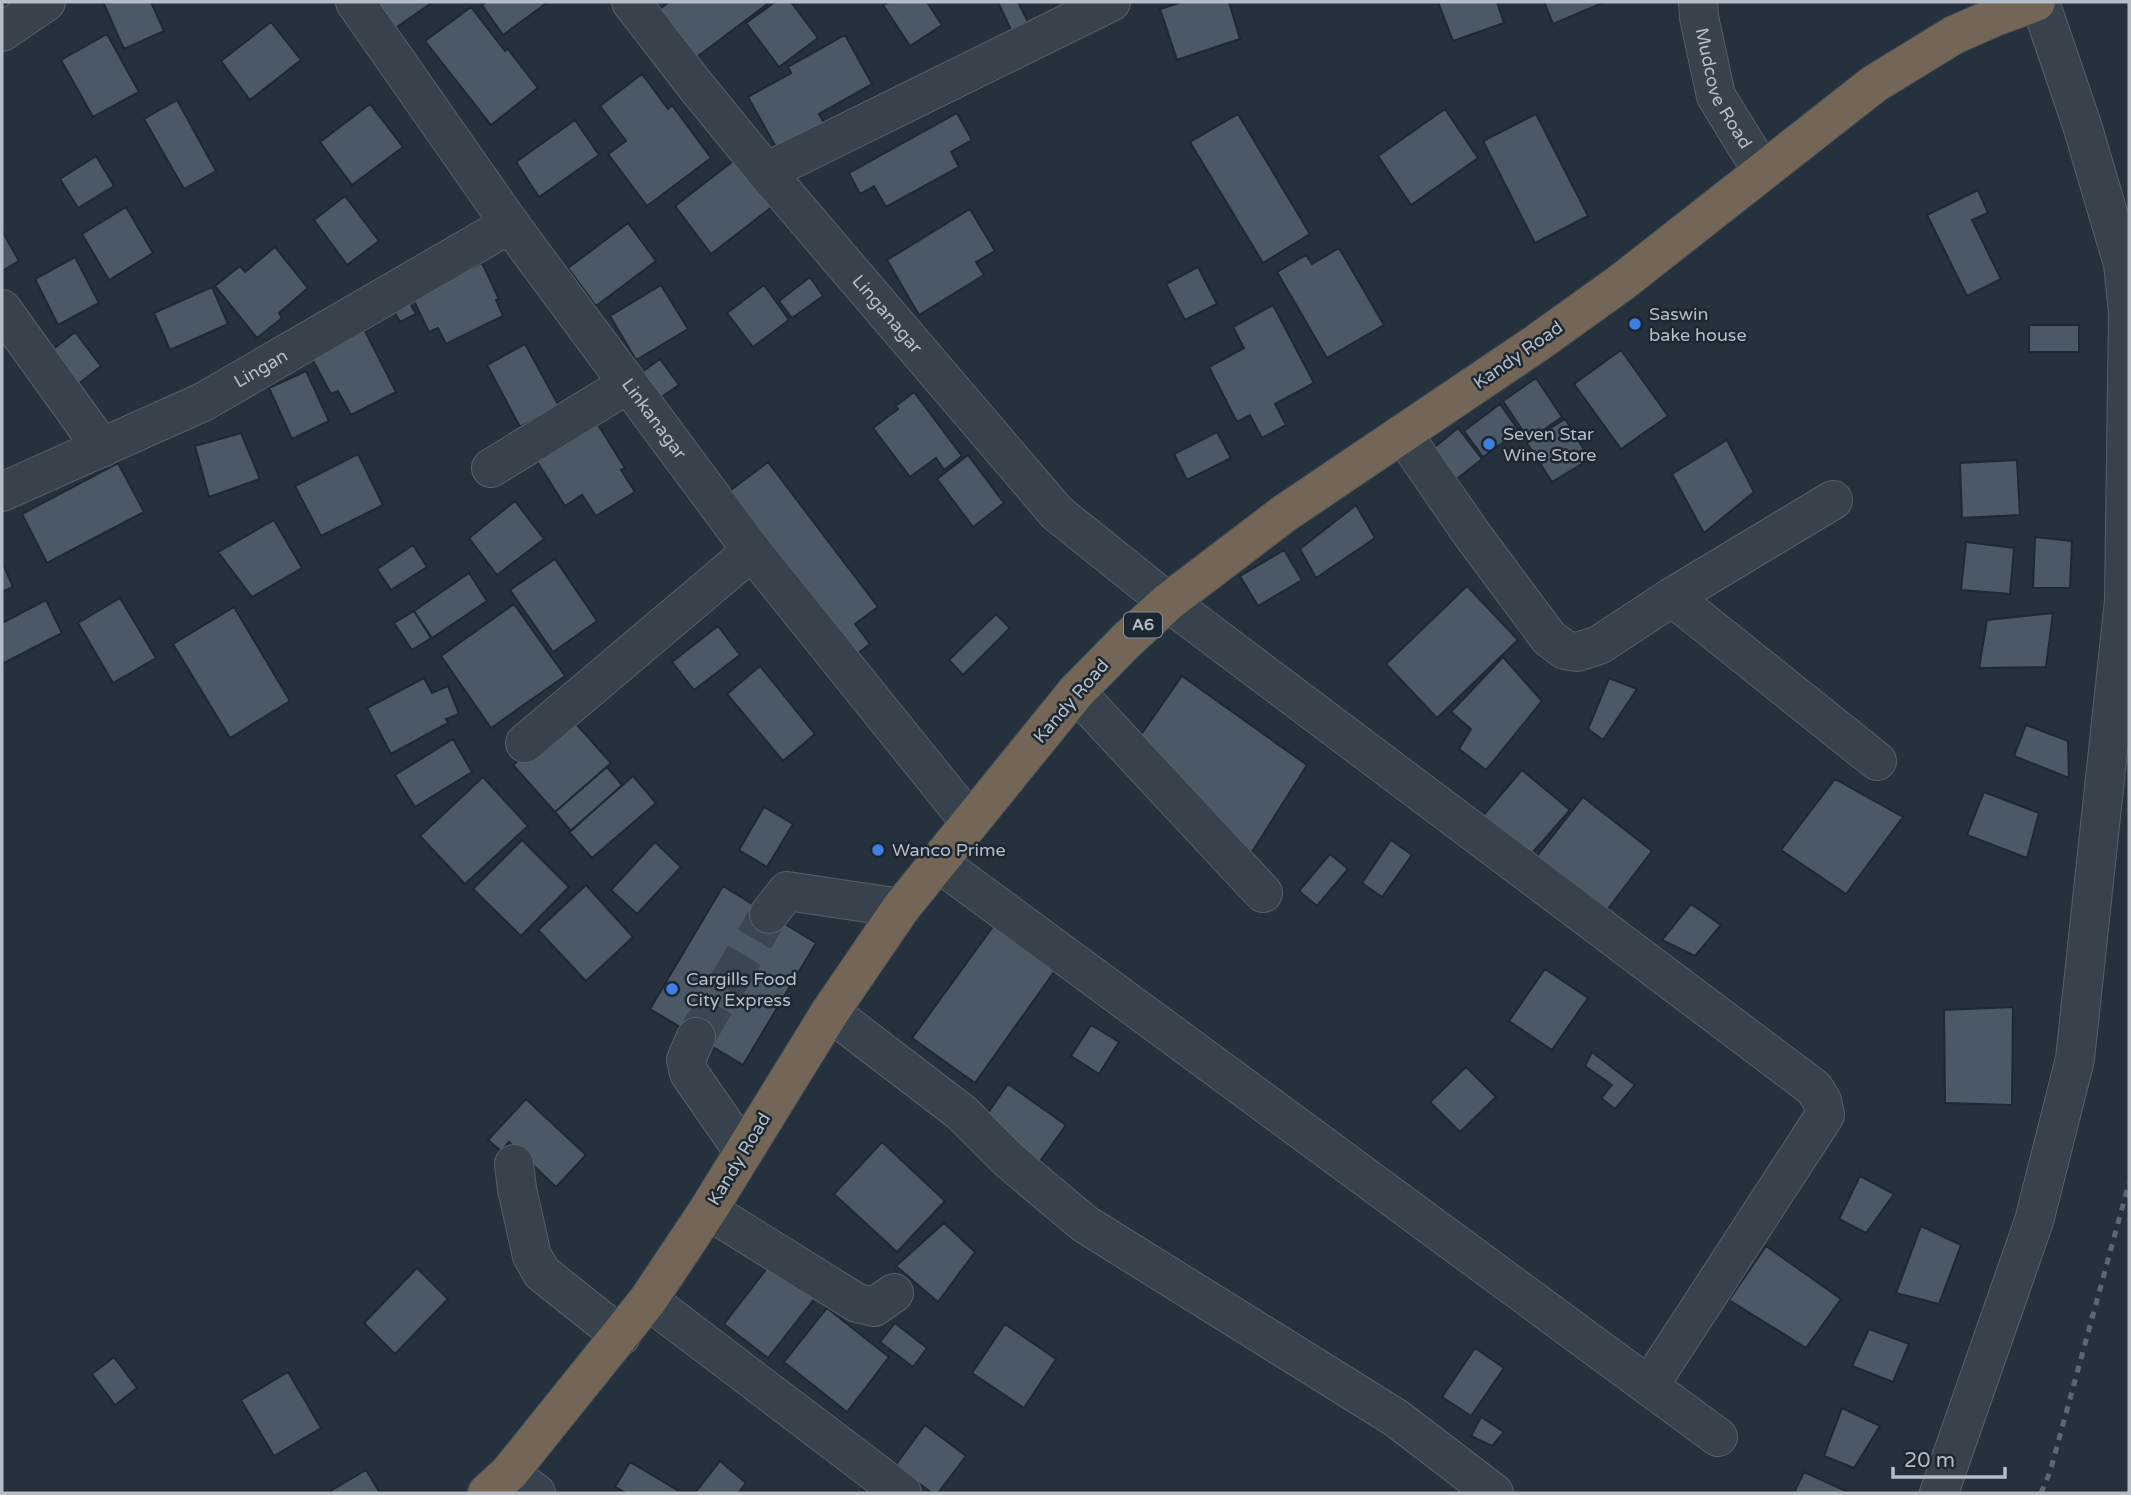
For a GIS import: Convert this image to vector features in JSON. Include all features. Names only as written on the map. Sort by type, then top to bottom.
[{"type":"highway","name":"Kandy Road","points":[[511,1487],[648,1300],[708,1210],[830,1012],[901,908],[1076,692],[1168,601],[1285,513],[1537,343],[1622,282],[1874,84],[1995,9],[2038,2]]},
{"type":"street","points":[[2,32],[46,2]]},
{"type":"street","name":"Linkanagar","points":[[355,2],[510,223],[752,551],[970,822]]},
{"type":"street","points":[[766,172],[1111,2]]},
{"type":"street","name":"Mudcove Road","points":[[1699,2],[1699,17],[1716,96],[1762,171]]},
{"type":"street","points":[[1938,1493],[2034,1221],[2075,1059],[2124,601],[2128,313],[2123,264],[2082,125],[2038,2]]},
{"type":"street","name":"Linganagar","points":[[638,4],[695,85],[766,172],[1056,513],[1168,601],[1814,1088],[1822,1101],[1825,1115],[1649,1386]]},
{"type":"street","name":"Lingan","points":[[2,492],[203,402],[510,223]]},
{"type":"street","points":[[2,309],[102,447]]},
{"type":"street","points":[[491,468],[628,384]]},
{"type":"street","points":[[1403,434],[1471,533],[1549,638],[1565,650],[1577,652],[1599,645],[1672,597],[1833,500]]},
{"type":"street","points":[[525,743],[752,551]]},
{"type":"street","points":[[1672,597],[1877,761]]},
{"type":"street","points":[[1076,692],[1263,893]]},
{"type":"street","points":[[939,863],[1718,1437]]},
{"type":"street","points":[[769,914],[787,891],[901,908]]},
{"type":"street","points":[[830,1012],[962,1113],[1010,1161],[1085,1224],[1396,1418],[1494,1493]]},
{"type":"street","points":[[696,1037],[686,1060],[689,1073],[743,1151]]},
{"type":"street","points":[[514,1164],[517,1189],[533,1256],[542,1273],[621,1336]]},
{"type":"street","points":[[708,1210],[857,1303],[874,1307],[894,1293]]},
{"type":"street","points":[[648,1300],[902,1493]]},
{"type":"building","points":[[103,2],[151,2],[164,31],[124,49]]},
{"type":"building","points":[[370,2],[433,2],[391,31]]},
{"type":"building","points":[[486,2],[548,2],[503,35],[482,5]]},
{"type":"building","points":[[669,2],[770,2],[685,66],[649,17]]},
{"type":"building","points":[[775,2],[791,2],[818,38],[779,67],[746,23]]},
{"type":"building","points":[[889,2],[927,2],[942,25],[910,46],[883,5]]},
{"type":"building","points":[[998,2],[1018,2],[1028,22],[1011,30]]},
{"type":"building","points":[[1182,2],[1229,2],[1240,39],[1177,60],[1160,9]]},
{"type":"building","points":[[1438,2],[1497,2],[1504,23],[1453,41]]},
{"type":"building","points":[[1544,2],[1605,2],[1553,24]]},
{"type":"building","points":[[471,7],[538,88],[491,125],[425,41]]},
{"type":"building","points":[[271,22],[301,60],[250,100],[221,61]]},
{"type":"building","points":[[107,34],[139,92],[93,117],[61,60]]},
{"type":"building","points":[[845,35],[872,84],[819,114],[824,123],[777,149],[748,97],[791,73],[788,67]]},
{"type":"building","points":[[642,74],[668,109],[672,105],[711,158],[647,206],[608,154],[626,141],[600,106]]},
{"type":"building","points":[[177,100],[216,171],[184,189],[144,119]]},
{"type":"building","points":[[370,104],[403,147],[352,185],[320,142]]},
{"type":"building","points":[[1445,109],[1478,158],[1411,205],[1378,156]]},
{"type":"building","points":[[957,113],[972,140],[951,152],[959,167],[886,207],[874,186],[860,194],[849,173]]},
{"type":"building","points":[[1238,114],[1310,234],[1263,263],[1190,142]]},
{"type":"building","points":[[1536,114],[1588,216],[1535,243],[1483,141]]},
{"type":"building","points":[[575,120],[599,155],[539,197],[516,162]]},
{"type":"building","points":[[741,155],[777,203],[711,254],[675,206]]},
{"type":"building","points":[[96,156],[114,186],[78,208],[60,179]]},
{"type":"building","points":[[1978,190],[1988,213],[1972,220],[2001,279],[1967,296],[1927,215]]},
{"type":"building","points":[[345,196],[379,241],[347,265],[314,220]]},
{"type":"building","points":[[126,207],[153,253],[109,280],[82,234]]},
{"type":"building","points":[[970,209],[995,251],[976,262],[984,275],[919,315],[887,260]]},
{"type":"building","points":[[628,223],[656,261],[596,306],[568,268]]},
{"type":"building","points":[[2,231],[19,261],[2,271]]},
{"type":"building","points":[[275,247],[308,288],[279,313],[282,318],[257,338],[215,286],[240,266],[245,272]]},
{"type":"building","points":[[1339,248],[1384,325],[1327,358],[1277,272],[1306,255],[1312,264]]},
{"type":"building","points":[[75,257],[99,303],[58,325],[35,279]]},
{"type":"building","points":[[482,263],[499,299],[496,300],[503,316],[446,344],[438,328],[429,332],[412,297]]},
{"type":"building","points":[[1198,267],[1217,304],[1185,320],[1166,284]]},
{"type":"building","points":[[810,277],[823,296],[792,318],[779,301]]},
{"type":"building","points":[[661,285],[688,329],[636,360],[610,316]]},
{"type":"building","points":[[764,285],[789,320],[753,347],[727,313]]},
{"type":"building","points":[[212,287],[228,324],[170,350],[154,313]]},
{"type":"building","points":[[406,296],[416,314],[400,322],[390,304]]},
{"type":"building","points":[[1273,305],[1314,383],[1275,404],[1286,425],[1262,438],[1250,415],[1237,422],[1209,367],[1244,348],[1233,327]]},
{"type":"building","points":[[2029,325],[2079,325],[2079,352],[2029,352]]},
{"type":"building","points":[[364,329],[396,392],[351,415],[338,391],[331,394],[311,357]]},
{"type":"building","points":[[75,332],[101,366],[77,385],[51,351]]},
{"type":"building","points":[[525,344],[559,406],[520,427],[487,365]]},
{"type":"building","points":[[1621,350],[1668,416],[1621,449],[1574,384]]},
{"type":"building","points":[[660,359],[679,385],[650,405],[631,380]]},
{"type":"building","points":[[306,371],[329,421],[292,439],[269,388]]},
{"type":"building","points":[[1536,378],[1562,417],[1529,440],[1503,401]]},
{"type":"building","points":[[914,392],[962,456],[944,470],[936,458],[910,477],[873,428],[898,409],[896,406]]},
{"type":"building","points":[[1500,404],[1519,431],[1483,457],[1464,431]]},
{"type":"building","points":[[593,417],[625,468],[621,470],[635,492],[596,516],[582,495],[565,506],[533,455]]},
{"type":"building","points":[[1565,419],[1590,459],[1552,482],[1527,443]]},
{"type":"building","points":[[1458,428],[1482,459],[1448,486],[1424,456]]},
{"type":"building","points":[[1217,432],[1231,458],[1187,480],[1174,454]]},
{"type":"building","points":[[241,433],[260,479],[209,497],[195,446]]},
{"type":"building","points":[[1727,440],[1754,492],[1704,533],[1672,474]]},
{"type":"building","points":[[358,454],[383,505],[321,536],[295,486]]},
{"type":"building","points":[[968,455],[1004,503],[973,527],[937,479]]},
{"type":"building","points":[[2017,460],[2020,515],[1962,518],[1960,463]]},
{"type":"building","points":[[768,462],[878,607],[855,624],[870,644],[849,660],[719,499]]},
{"type":"building","points":[[118,463],[144,512],[47,563],[22,514]]},
{"type":"building","points":[[515,501],[544,539],[497,575],[469,538]]},
{"type":"building","points":[[1356,505],[1375,538],[1316,578],[1300,549]]},
{"type":"building","points":[[274,520],[302,568],[252,597],[218,552]]},
{"type":"building","points":[[2035,537],[2072,541],[2070,588],[2033,588]]},
{"type":"building","points":[[1966,542],[2014,548],[2010,594],[1961,590]]},
{"type":"building","points":[[413,545],[427,567],[391,590],[377,569]]},
{"type":"building","points":[[1284,550],[1302,580],[1258,606],[1240,576]]},
{"type":"building","points":[[555,559],[597,621],[553,652],[510,590]]},
{"type":"building","points":[[2,561],[13,587],[2,592]]},
{"type":"building","points":[[469,573],[487,601],[432,638],[414,611]]},
{"type":"building","points":[[1467,586],[1518,640],[1437,718],[1386,664]]},
{"type":"building","points":[[120,598],[156,658],[113,683],[78,623]]},
{"type":"building","points":[[46,600],[62,633],[2,664],[2,623]]},
{"type":"building","points":[[514,604],[565,676],[491,728],[441,656]]},
{"type":"building","points":[[234,607],[290,701],[230,738],[173,644]]},
{"type":"building","points":[[414,611],[431,638],[412,650],[394,623]]},
{"type":"building","points":[[2053,613],[2046,667],[1979,668],[1987,620]]},
{"type":"building","points":[[996,614],[1010,628],[963,675],[949,660]]},
{"type":"building","points":[[718,626],[740,655],[694,690],[672,662]]},
{"type":"building","points":[[1503,657],[1542,701],[1486,770],[1459,749],[1471,729],[1451,712]]},
{"type":"building","points":[[760,666],[815,734],[783,761],[727,694]]},
{"type":"building","points":[[1182,676],[1307,765],[1252,852],[1124,759]]},
{"type":"building","points":[[424,678],[432,693],[448,686],[459,714],[446,719],[448,723],[391,754],[367,708]]},
{"type":"building","points":[[1609,678],[1637,689],[1603,740],[1588,729]]},
{"type":"building","points":[[569,716],[611,763],[555,812],[513,765]]},
{"type":"building","points":[[2026,725],[2068,741],[2069,778],[2014,756]]},
{"type":"building","points":[[453,739],[472,772],[415,807],[395,775]]},
{"type":"building","points":[[607,767],[622,785],[571,831],[555,812]]},
{"type":"building","points":[[1522,770],[1570,810],[1526,860],[1481,818]]},
{"type":"building","points":[[633,776],[656,803],[592,858],[569,832]]},
{"type":"building","points":[[483,777],[528,826],[465,884],[420,836]]},
{"type":"building","points":[[1835,779],[1903,817],[1846,894],[1781,850]]},
{"type":"building","points":[[1984,792],[2039,813],[2027,858],[1967,835]]},
{"type":"building","points":[[1583,797],[1652,851],[1597,923],[1527,869]]},
{"type":"building","points":[[764,807],[793,824],[767,867],[739,850]]},
{"type":"building","points":[[522,840],[569,887],[521,936],[473,889]]},
{"type":"building","points":[[1391,840],[1412,855],[1382,897],[1362,883]]},
{"type":"building","points":[[655,842],[681,867],[637,914],[611,890]]},
{"type":"building","points":[[1330,854],[1348,869],[1317,906],[1299,891]]},
{"type":"building","points":[[586,885],[633,937],[586,981],[538,930]]},
{"type":"building","points":[[723,886],[816,943],[743,1065],[650,1009]]},
{"type":"building","points":[[1691,904],[1721,925],[1695,956],[1662,940]]},
{"type":"building","points":[[997,921],[1059,965],[975,1083],[912,1038]]},
{"type":"building","points":[[1545,969],[1588,998],[1552,1050],[1509,1021]]},
{"type":"building","points":[[2013,1007],[2012,1105],[1945,1103],[1944,1010]]},
{"type":"building","points":[[1091,1025],[1119,1042],[1099,1074],[1071,1056]]},
{"type":"building","points":[[1592,1052],[1635,1085],[1615,1109],[1601,1098],[1612,1085],[1585,1066]]},
{"type":"building","points":[[1466,1067],[1496,1097],[1460,1132],[1430,1102]]},
{"type":"building","points":[[1008,1084],[1066,1125],[1038,1164],[981,1123]]},
{"type":"building","points":[[526,1099],[586,1155],[556,1187],[509,1142],[501,1151],[488,1140]]},
{"type":"building","points":[[882,1142],[945,1201],[897,1252],[834,1194]]},
{"type":"building","points":[[1860,1176],[1894,1194],[1866,1233],[1839,1219]]},
{"type":"building","points":[[944,1223],[975,1252],[938,1302],[896,1266]]},
{"type":"building","points":[[1921,1226],[1961,1245],[1939,1304],[1896,1293]]},
{"type":"building","points":[[1766,1246],[1841,1299],[1806,1348],[1729,1300]]},
{"type":"building","points":[[771,1263],[815,1298],[768,1358],[724,1324]]},
{"type":"building","points":[[417,1268],[448,1299],[395,1354],[364,1323]]},
{"type":"building","points":[[827,1308],[889,1357],[847,1412],[784,1362]]},
{"type":"building","points":[[895,1323],[927,1348],[913,1367],[880,1342]]},
{"type":"building","points":[[1005,1324],[1056,1359],[1024,1408],[972,1373]]},
{"type":"building","points":[[1869,1329],[1909,1344],[1893,1382],[1852,1366]]},
{"type":"building","points":[[1475,1348],[1504,1368],[1471,1416],[1442,1397]]},
{"type":"building","points":[[114,1357],[137,1388],[115,1405],[92,1374]]},
{"type":"building","points":[[288,1372],[321,1428],[274,1456],[241,1400]]},
{"type":"building","points":[[1842,1408],[1880,1426],[1854,1468],[1824,1456]]},
{"type":"building","points":[[1481,1417],[1504,1432],[1492,1446],[1471,1436]]},
{"type":"building","points":[[925,1425],[966,1456],[938,1493],[932,1493],[895,1466]]},
{"type":"building","points":[[720,1461],[746,1483],[738,1493],[695,1493]]},
{"type":"building","points":[[630,1462],[682,1493],[626,1493],[615,1487]]},
{"type":"building","points":[[366,1470],[380,1493],[327,1493]]},
{"type":"building","points":[[1804,1472],[1846,1491],[1794,1493]]},
{"type":"tunnel","points":[[696,1037],[769,914]]},
{"type":"railway","points":[[2041,1493],[2050,1472],[2129,1183]]},
{"type":"place","name":"Saswin bake house","points":[[1635,324]]},
{"type":"place","name":"Seven Star Wine Store","points":[[1489,444]]},
{"type":"place","name":"Wanco Prime","points":[[878,850]]},
{"type":"place","name":"Cargills Food City Express","points":[[672,989]]}]
